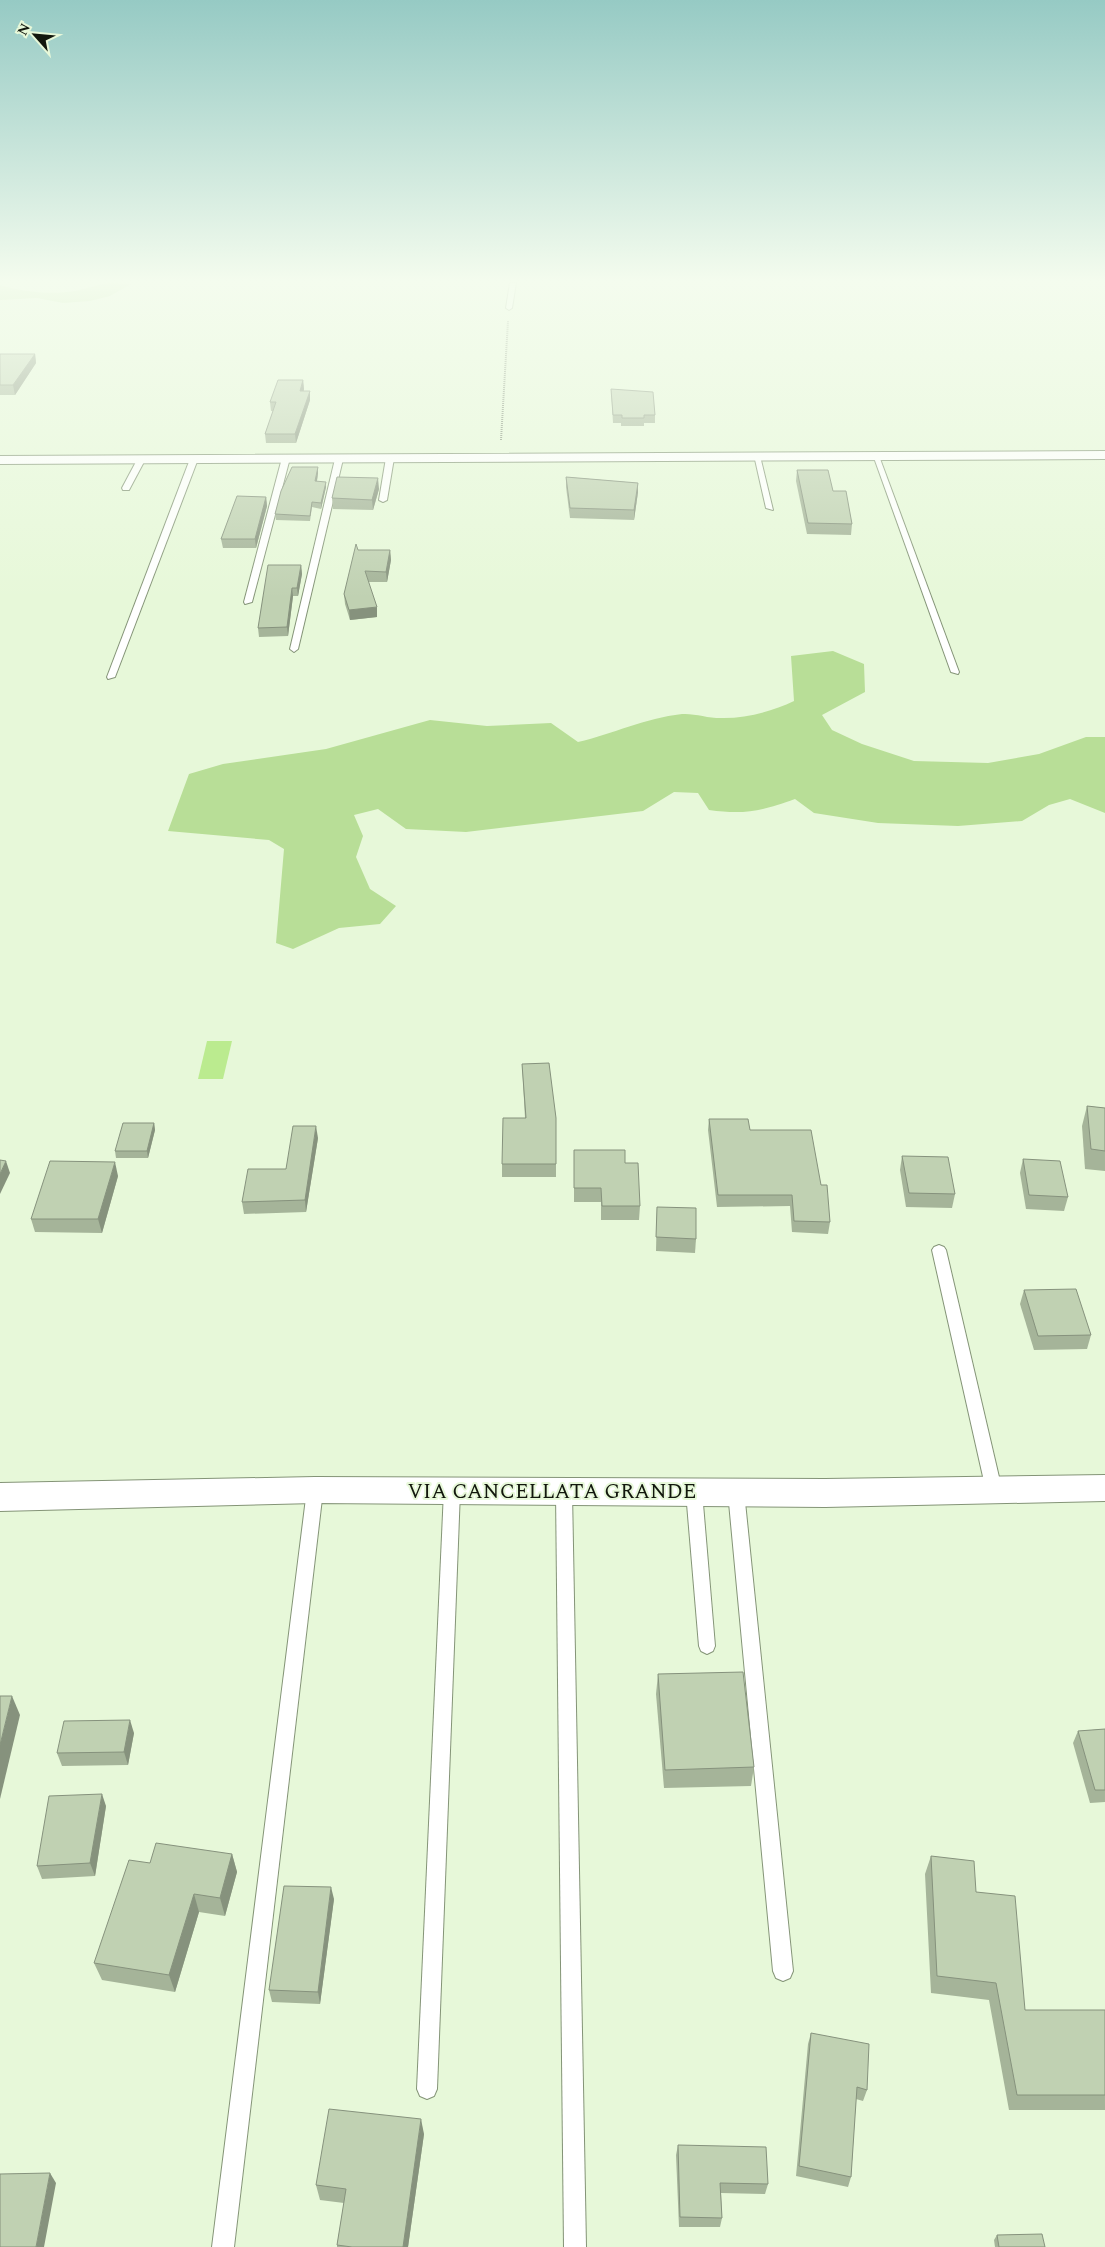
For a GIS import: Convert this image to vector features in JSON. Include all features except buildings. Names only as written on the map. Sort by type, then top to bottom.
[{"type":"street","points":[[0,460],[1105,455]]},
{"type":"street","name":"VIA CANCELLATA GRANDE","points":[[0,1497],[315,1490],[736,1492],[1105,1488]]},
{"type":"lane","points":[[756,456],[770,508]]},
{"type":"lane","points":[[875,456],[955,672]]},
{"type":"lane","points":[[248,602],[286,458]]},
{"type":"lane","points":[[383,500],[390,458]]},
{"type":"lane","points":[[111,677],[194,459]]},
{"type":"lane","points":[[294,648],[339,459]]},
{"type":"lane","points":[[126,488],[141,460]]},
{"type":"lane","points":[[939,1250],[994,1490]]},
{"type":"lane","points":[[224,2247],[315,1490]]},
{"type":"lane","points":[[427,2089],[452,1491]]},
{"type":"lane","points":[[564,1492],[575,2247]]},
{"type":"lane","points":[[694,1492],[707,1646]]},
{"type":"lane","points":[[736,1492],[783,1971]]},
{"type":"path","points":[[499,458],[504,388]]},
{"type":"shaded area","points":[[833,651],[864,664],[865,692],[822,715],[832,730],[862,744],[914,761],[988,763],[1039,754],[1086,737],[1105,737],[1105,813],[1070,799],[1049,805],[1022,821],[958,826],[878,823],[814,813],[795,799],[753,811],[709,810],[698,793],[674,792],[643,811],[466,832],[406,829],[378,809],[354,815],[363,836],[356,857],[370,889],[396,906],[380,924],[339,928],[293,949],[276,943],[284,849],[269,840],[168,831],[189,774],[223,764],[326,749],[430,720],[487,726],[551,723],[578,742],[668,716],[687,714],[733,718],[751,715],[769,711],[794,701],[791,656]]},
{"type":"shaded area","points":[[207,1041],[232,1041],[223,1079],[198,1079]]}]
